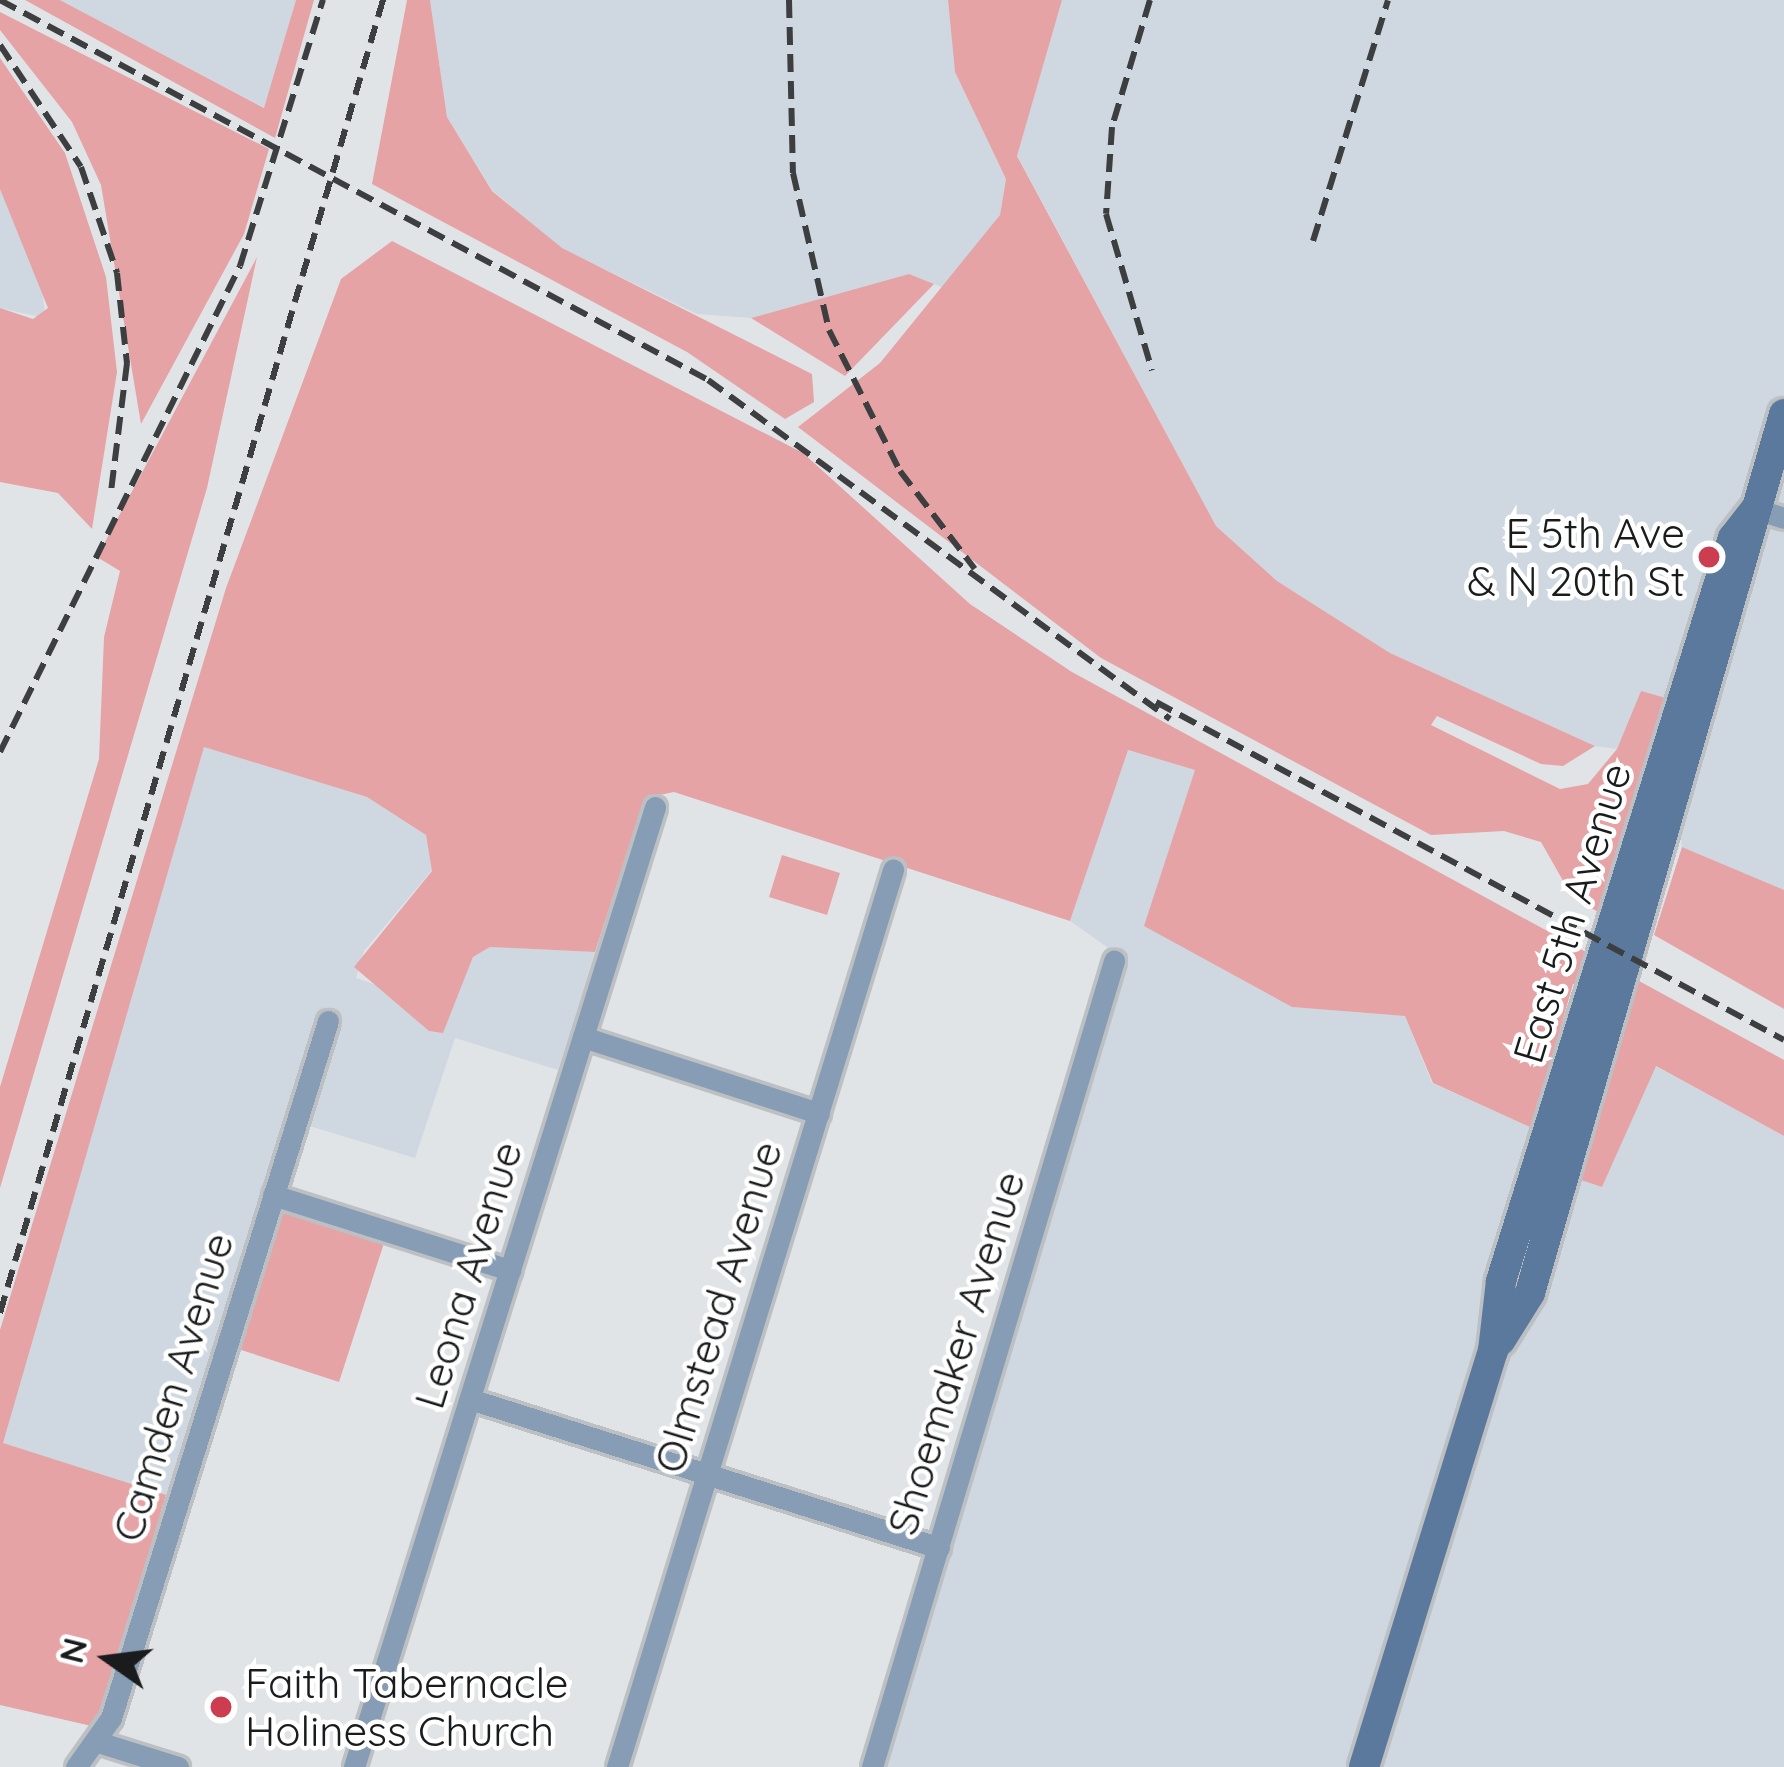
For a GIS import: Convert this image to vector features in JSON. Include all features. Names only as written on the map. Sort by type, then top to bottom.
[{"type":"main road","name":"East 5th Avenue","points":[[1364,1767],[1493,1351],[1530,1293],[1770,513],[1784,414]]},
{"type":"street","name":"Leona Avenue","points":[[354,1767],[655,807]]},
{"type":"street","name":"Olmstead Avenue","points":[[617,1767],[893,871]]},
{"type":"street","name":"Shoemaker Avenue","points":[[872,1767],[1114,961]]},
{"type":"street","name":"Camden Avenue","points":[[76,1767],[98,1742],[328,1021]]},
{"type":"street","points":[[583,1037],[819,1112]]},
{"type":"street","points":[[273,1195],[510,1270]]},
{"type":"street","points":[[470,1399],[939,1547]]},
{"type":"street","points":[[98,1742],[178,1767]]},
{"type":"shaded area","points":[[25,0],[60,0],[264,108],[296,0],[314,0],[275,138]]},
{"type":"shaded area","points":[[60,0],[296,0],[265,108]]},
{"type":"shaded area","points":[[407,0],[430,0],[447,117],[492,191],[562,248],[812,374],[814,402],[785,419],[687,352],[372,184]]},
{"type":"shaded area","points":[[430,0],[948,0],[955,72],[1006,179],[1000,215],[946,289],[909,274],[751,318],[697,314],[561,248],[492,190],[447,117]]},
{"type":"shaded area","points":[[948,0],[1062,0],[1017,156],[1216,526],[1277,581],[1390,653],[1595,746],[1563,766],[1541,764],[1437,716],[1431,725],[1560,789],[1588,784],[1617,749],[1641,691],[1666,698],[1599,913],[1570,893],[1541,842],[1504,831],[1431,835],[1101,658],[798,427],[880,363],[1000,215],[1006,179],[955,72]]},
{"type":"shaded area","points":[[1062,0],[1784,0],[1784,890],[1682,847],[1666,698],[1641,692],[1617,749],[1595,746],[1390,653],[1277,581],[1216,526],[1017,155]]},
{"type":"shaded area","points":[[0,12],[269,149],[244,234],[141,424],[101,185],[72,122],[0,30]]},
{"type":"shaded area","points":[[0,58],[65,153],[106,277],[117,372],[92,529],[58,493],[0,482],[0,308],[33,319],[48,308],[0,189]]},
{"type":"shaded area","points":[[0,189],[41,270],[45,318],[0,308]]},
{"type":"shaded area","points":[[392,241],[803,453],[970,604],[1072,672],[1784,1060],[1784,1136],[1656,1066],[1602,1187],[1575,1178],[1628,1011],[1573,984],[1532,1128],[1433,1083],[1405,1016],[1292,1007],[1144,926],[1195,770],[1128,750],[1070,921],[674,792],[645,798],[595,952],[490,947],[473,957],[443,1033],[429,1031],[354,967],[432,871],[426,835],[367,797],[204,747],[3,1443],[166,1495],[96,1727],[0,1705],[0,1330],[226,588],[341,279]]},
{"type":"shaded area","points":[[257,257],[207,488],[0,1188],[0,1087],[99,759],[104,637],[120,571],[97,557]]},
{"type":"shaded area","points":[[909,274],[934,284],[845,376],[751,318]]},
{"type":"shaded area","points":[[204,747],[367,797],[426,835],[432,870],[364,951],[356,978],[388,989],[429,1031],[443,1032],[473,957],[490,947],[595,952],[558,1070],[455,1038],[415,1158],[293,1121],[177,1499],[2,1444]]},
{"type":"shaded area","points":[[1127,750],[1195,770],[1145,926],[1292,1007],[1405,1016],[1432,1083],[1583,1151],[1575,1177],[1602,1187],[1655,1066],[1784,1136],[1784,1767],[866,1767],[1115,971],[1107,947],[1070,921]]},
{"type":"shaded area","points":[[1682,847],[1784,890],[1784,1009],[1654,935]]},
{"type":"shaded area","points":[[782,855],[840,873],[827,915],[769,897]]},
{"type":"shaded area","points":[[282,1200],[385,1240],[339,1382],[235,1348]]},
{"type":"railway","points":[[0,0],[708,380],[1170,719]]},
{"type":"railway","points":[[0,752],[240,266],[323,0]]},
{"type":"railway","points":[[0,1313],[383,0]]},
{"type":"railway","points":[[789,0],[793,173],[829,330],[900,471],[975,569]]},
{"type":"railway","points":[[1150,0],[1112,127],[1106,214],[1152,370]]},
{"type":"railway","points":[[1313,241],[1388,0]]},
{"type":"railway","points":[[0,45],[81,167],[117,273],[127,363],[111,492]]},
{"type":"railway","points":[[1156,702],[1784,1040]]},
{"type":"place","name":"E 5th Ave & N 20th St","points":[[1709,557]]},
{"type":"place","name":"Faith Tabernacle Holiness Church","points":[[221,1707]]}]
